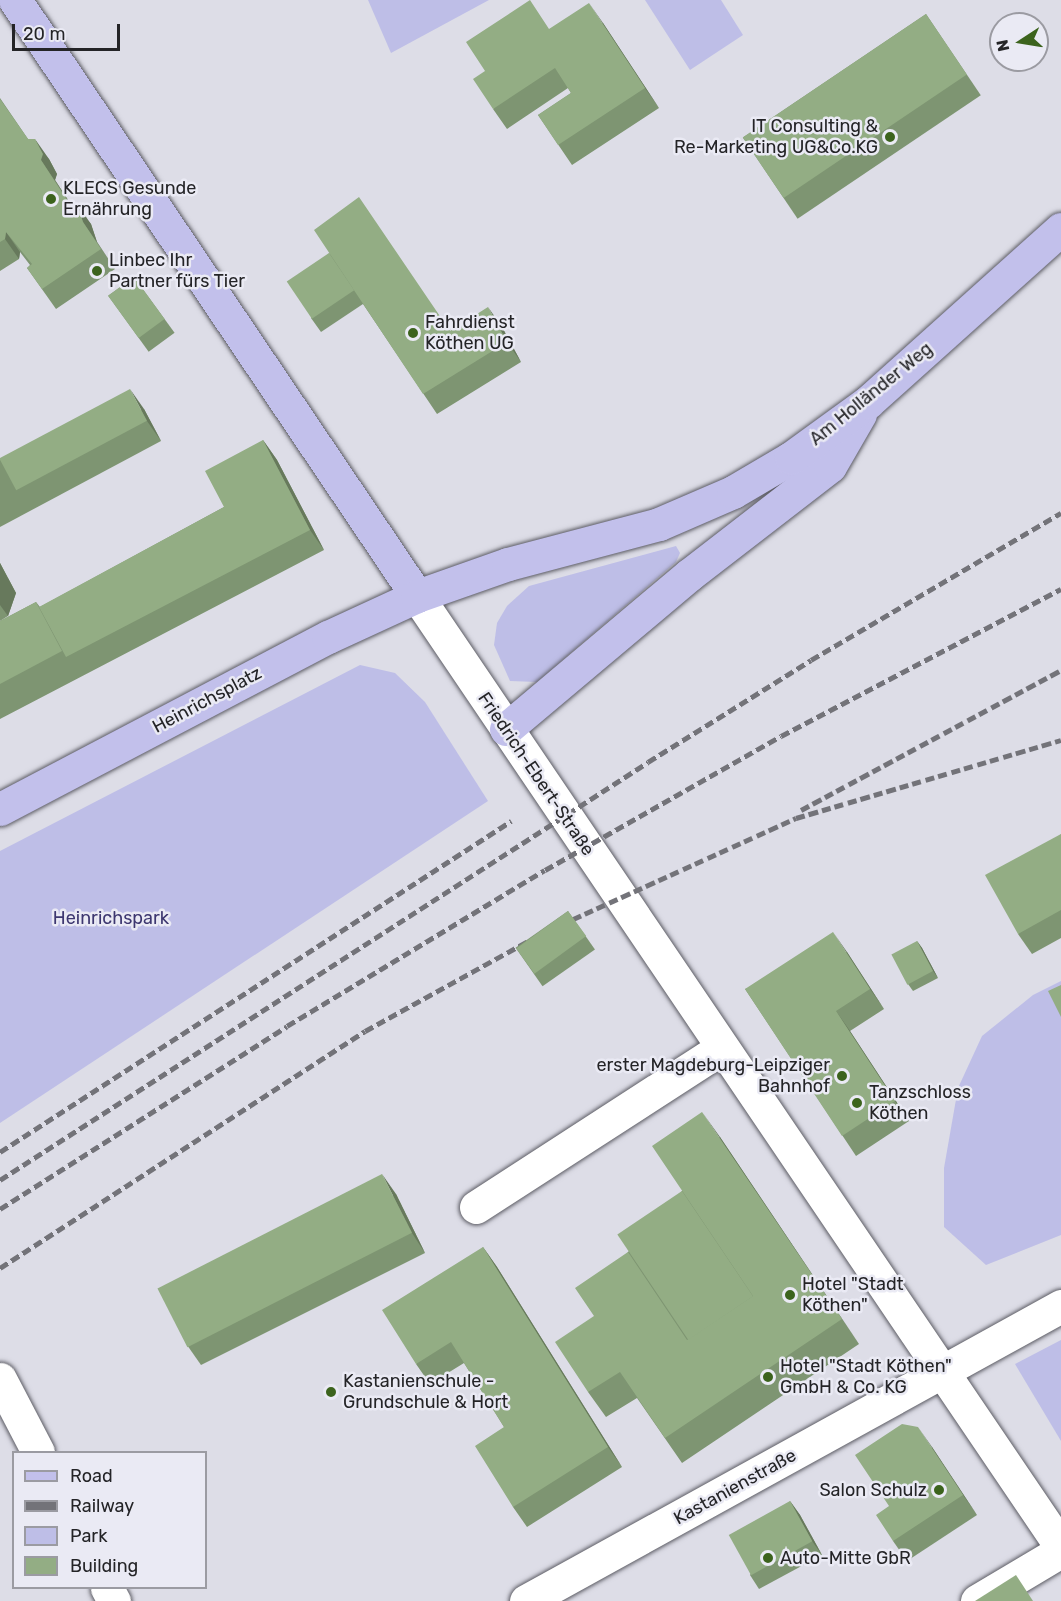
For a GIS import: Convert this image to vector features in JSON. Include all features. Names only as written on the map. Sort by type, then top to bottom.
[{"type":"main road","name":"Friedrich-Ebert-Straße","points":[[15,0],[417,596]]},
{"type":"main road","name":"Am Holländer Weg","points":[[417,596],[508,564],[632,533],[684,514],[791,458],[868,402],[1061,229]]},
{"type":"main road","points":[[506,729],[689,575],[830,466],[868,402]]},
{"type":"main road","name":"Heinrichsplatz","points":[[0,809],[328,637],[417,596]]},
{"type":"street","name":"Friedrich-Ebert-Straße","points":[[417,596],[1061,1549]]},
{"type":"street","points":[[476,1207],[722,1048]]},
{"type":"street","name":"Kastanienstraße","points":[[526,1601],[1061,1306]]},
{"type":"street","points":[[0,1379],[37,1451]]},
{"type":"street","points":[[977,1601],[1061,1549]]},
{"type":"green space","points":[[368,0],[489,0],[391,53]]},
{"type":"green space","points":[[645,0],[721,0],[743,35],[690,70]]},
{"type":"green space","points":[[676,546],[680,553],[676,562],[537,682],[510,681],[494,645],[497,623],[507,606],[529,586]]},
{"type":"green space","name":"Heinrichspark","points":[[360,665],[395,673],[425,702],[488,801],[0,1123],[0,851]]},
{"type":"green space","points":[[1061,981],[1061,1235],[986,1265],[944,1227],[944,1168],[958,1088],[982,1036],[1033,995]]},
{"type":"green space","points":[[1061,1340],[1061,1441],[1015,1364]]},
{"type":"building","points":[[530,0],[549,29],[589,3],[645,88],[558,145],[538,115],[571,93],[555,68],[493,109],[473,79],[485,71],[466,42]]},
{"type":"building","points":[[926,14],[967,75],[784,198],[743,138]]},
{"type":"building","points":[[0,99],[28,139],[35,139],[43,154],[41,160],[69,203],[77,204],[83,222],[101,249],[42,289],[27,268],[32,264],[6,232],[5,239],[0,242]]},
{"type":"building","points":[[359,197],[450,331],[488,307],[507,342],[423,394],[314,230]]},
{"type":"building","points":[[329,253],[354,290],[312,319],[287,282]]},
{"type":"building","points":[[134,277],[165,319],[139,338],[108,296]]},
{"type":"building","points":[[130,389],[147,421],[16,490],[0,458]]},
{"type":"building","points":[[263,440],[310,530],[66,657],[39,607],[224,507],[205,471]]},
{"type":"building","points":[[36,602],[62,651],[0,684],[0,621]]},
{"type":"building","points":[[1061,834],[1061,910],[1018,934],[985,875]]},
{"type":"building","points":[[568,911],[586,936],[534,974],[516,949]]},
{"type":"building","name":"erster Magdeburg-Leipziger Bahnhof","points":[[833,932],[870,989],[836,1011],[895,1101],[842,1136],[745,989]]},
{"type":"building","points":[[917,941],[933,971],[907,985],[891,955]]},
{"type":"building","points":[[1061,985],[1061,1017],[1048,991]]},
{"type":"building","name":"Hotel \"Stadt Köthen\"","points":[[702,1112],[842,1319],[665,1438],[620,1372],[588,1392],[555,1342],[594,1316],[575,1288],[628,1252],[687,1340],[753,1296],[652,1146]]},
{"type":"building","points":[[382,1174],[412,1233],[187,1347],[157,1288]]},
{"type":"building","points":[[682,1191],[753,1296],[688,1340],[617,1235]]},
{"type":"building","points":[[483,1247],[608,1447],[513,1507],[475,1446],[504,1427],[451,1342],[416,1364],[382,1310]]},
{"type":"building","points":[[902,1424],[918,1427],[963,1495],[893,1541],[876,1515],[889,1506],[855,1455]]},
{"type":"building","points":[[790,1501],[812,1541],[751,1575],[729,1535]]},
{"type":"building","points":[[1016,1575],[1033,1601],[975,1601]]},
{"type":"railway","points":[[0,1180],[648,762],[811,660],[1061,513]]},
{"type":"railway","points":[[0,1209],[287,1026],[545,870],[781,736],[1061,589]]},
{"type":"railway","points":[[801,810],[1061,670]]},
{"type":"railway","points":[[560,925],[796,818],[1061,740]]},
{"type":"railway","points":[[0,1152],[511,821]]},
{"type":"railway","points":[[0,1268],[365,1031],[530,940]]},
{"type":"place","name":"IT Consulting & Re-Marketing UG&Co.KG","points":[[890,137]]},
{"type":"place","name":"KLECS Gesunde Ernährung","points":[[51,199]]},
{"type":"place","name":"Linbec Ihr Partner fürs Tier","points":[[97,271]]},
{"type":"place","name":"Fahrdienst Köthen UG","points":[[413,333]]},
{"type":"place","name":"erster Magdeburg-Leipziger Bahnhof","points":[[842,1076]]},
{"type":"place","name":"Tanzschloss Köthen","points":[[857,1103]]},
{"type":"place","name":"Hotel \"Stadt Köthen\"","points":[[790,1295]]},
{"type":"place","name":"Hotel \"Stadt Köthen\" GmbH & Co. KG","points":[[768,1377]]},
{"type":"place","name":"Kastanienschule - Grundschule & Hort","points":[[331,1392]]},
{"type":"place","name":"Salon Schulz","points":[[939,1490]]},
{"type":"place","name":"Auto-Mitte GbR","points":[[768,1558]]}]
